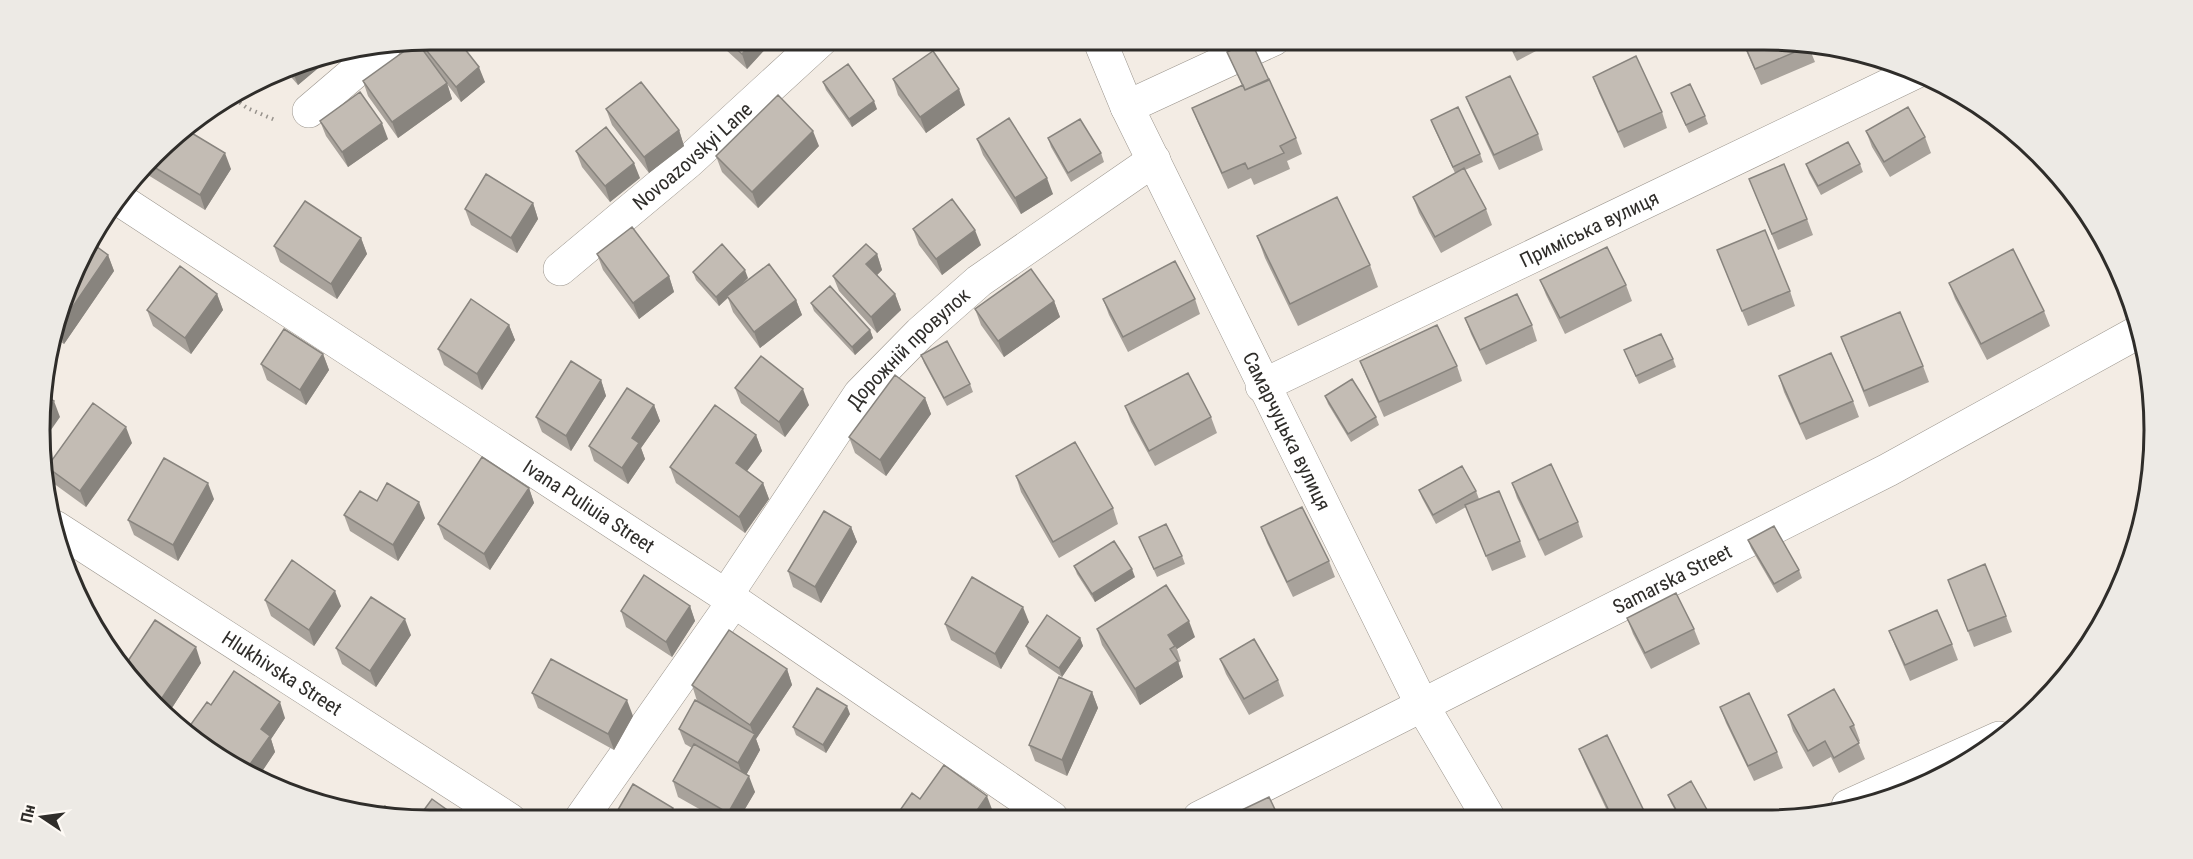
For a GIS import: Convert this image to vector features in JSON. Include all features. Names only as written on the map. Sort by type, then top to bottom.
[{"type":"street","name":"Novoazovskyi Lane","points":[[560,269],[688,162],[810,50]]},
{"type":"street","name":"Самарчуцька вулиця","points":[[1104,50],[1126,108],[1154,160],[1263,386],[1422,705],[1484,810]]},
{"type":"street","points":[[1126,108],[1250,50]]},
{"type":"street","points":[[309,111],[376,54]]},
{"type":"street","name":"Приміська вулиця","points":[[1263,386],[1906,77]]},
{"type":"street","name":"Дорожній провулок","points":[[587,810],[729,599],[860,393],[920,333],[979,281],[1154,160]]},
{"type":"street","name":"Ivana Puliuia Street","points":[[125,203],[729,599],[1039,810]]},
{"type":"street","name":"Samarska Street","points":[[1215,810],[1888,470],[2132,335]]},
{"type":"street","name":"Hlukhivska Street","points":[[63,532],[494,810]]},
{"type":"street","points":[[1885,789],[1957,757]]},
{"type":"building","points":[[406,50],[423,50],[447,83],[392,122],[363,81]]},
{"type":"building","points":[[426,50],[466,50],[479,67],[456,87]]},
{"type":"building","points":[[1255,50],[1269,80],[1245,90],[1227,52]]},
{"type":"building","points":[[1747,50],[1797,51],[1755,69]]},
{"type":"building","points":[[933,51],[959,89],[920,117],[893,79]]},
{"type":"building","points":[[1636,56],[1662,112],[1618,132],[1593,77]]},
{"type":"building","points":[[848,64],[874,101],[849,119],[823,82]]},
{"type":"building","points":[[1510,76],[1538,134],[1494,155],[1466,97]]},
{"type":"building","points":[[1269,79],[1296,138],[1280,146],[1284,153],[1248,169],[1245,163],[1222,173],[1192,108],[1243,85],[1245,90]]},
{"type":"building","points":[[641,82],[679,130],[644,157],[606,109]]},
{"type":"building","points":[[1690,84],[1705,116],[1686,125],[1671,93]]},
{"type":"building","points":[[360,92],[382,123],[342,152],[320,121]]},
{"type":"building","points":[[778,95],[813,131],[752,192],[716,156]]},
{"type":"building","points":[[1458,107],[1480,154],[1453,167],[1431,120]]},
{"type":"building","points":[[1908,107],[1925,137],[1884,162],[1866,131]]},
{"type":"building","points":[[1009,118],[1047,178],[1015,198],[977,139]]},
{"type":"building","points":[[1080,119],[1101,153],[1068,173],[1048,138]]},
{"type":"building","points":[[606,127],[634,163],[605,186],[576,151]]},
{"type":"building","points":[[192,133],[225,153],[200,195],[155,168]]},
{"type":"building","points":[[1848,142],[1860,164],[1818,186],[1806,164]]},
{"type":"building","points":[[1784,164],[1807,219],[1772,234],[1749,179]]},
{"type":"building","points":[[1464,168],[1486,209],[1435,237],[1413,197]]},
{"type":"building","points":[[486,174],[533,203],[511,238],[465,209]]},
{"type":"building","points":[[1337,197],[1370,265],[1290,304],[1257,236]]},
{"type":"building","points":[[952,199],[975,230],[936,259],[913,229]]},
{"type":"building","points":[[305,201],[361,238],[331,284],[274,246]]},
{"type":"building","points":[[632,227],[669,276],[633,303],[597,254]]},
{"type":"building","points":[[1765,230],[1790,291],[1742,311],[1717,250]]},
{"type":"building","points":[[722,244],[745,270],[716,297],[693,272]]},
{"type":"building","points":[[866,244],[877,254],[866,264],[895,294],[871,317],[833,276]]},
{"type":"building","points":[[96,246],[108,255],[68,314],[78,284]]},
{"type":"building","points":[[1607,247],[1626,285],[1560,318],[1540,280]]},
{"type":"building","points":[[2013,249],[2044,311],[1981,344],[1949,283]]},
{"type":"building","points":[[1175,261],[1195,299],[1123,337],[1103,299]]},
{"type":"building","points":[[769,264],[796,300],[754,332],[727,296]]},
{"type":"building","points":[[180,266],[217,294],[185,338],[147,310]]},
{"type":"building","points":[[1031,269],[1054,301],[998,341],[975,309]]},
{"type":"building","points":[[830,286],[870,330],[852,347],[811,303]]},
{"type":"building","points":[[1517,294],[1532,325],[1480,350],[1465,318]]},
{"type":"building","points":[[471,299],[509,325],[477,374],[438,349]]},
{"type":"building","points":[[1900,312],[1923,366],[1864,391],[1841,337]]},
{"type":"building","points":[[1437,325],[1457,366],[1379,402],[1360,361]]},
{"type":"building","points":[[284,329],[323,354],[300,390],[261,364]]},
{"type":"building","points":[[1661,334],[1673,359],[1636,376],[1624,350]]},
{"type":"building","points":[[947,341],[970,384],[944,398],[921,355]]},
{"type":"building","points":[[1831,353],[1853,401],[1800,424],[1779,376]]},
{"type":"building","points":[[761,356],[803,389],[779,422],[735,388]]},
{"type":"building","points":[[571,361],[601,380],[566,436],[536,417]]},
{"type":"building","points":[[1188,373],[1211,417],[1149,451],[1125,406]]},
{"type":"building","points":[[895,375],[925,398],[880,460],[849,437]]},
{"type":"building","points":[[1352,379],[1376,417],[1348,434],[1325,396]]},
{"type":"building","points":[[627,388],[654,405],[632,438],[639,443],[622,468],[589,446]]},
{"type":"building","points":[[93,403],[126,427],[80,491],[52,471],[51,462]]},
{"type":"building","points":[[715,405],[756,435],[736,463],[763,483],[739,517],[670,467]]},
{"type":"building","points":[[1075,442],[1113,508],[1053,542],[1016,476]]},
{"type":"building","points":[[482,457],[529,488],[484,554],[438,524]]},
{"type":"building","points":[[164,458],[208,483],[173,545],[128,520]]},
{"type":"building","points":[[1551,464],[1578,522],[1539,540],[1512,483]]},
{"type":"building","points":[[1462,466],[1476,491],[1433,515],[1419,490]]},
{"type":"building","points":[[387,483],[419,502],[393,545],[344,515],[360,491],[377,501]]},
{"type":"building","points":[[1499,491],[1520,541],[1486,556],[1465,505]]},
{"type":"building","points":[[1302,507],[1329,561],[1287,582],[1261,527]]},
{"type":"building","points":[[824,511],[851,527],[815,587],[788,571]]},
{"type":"building","points":[[1166,524],[1182,556],[1154,569],[1139,537]]},
{"type":"building","points":[[1774,526],[1799,570],[1774,584],[1748,540]]},
{"type":"building","points":[[1114,541],[1132,569],[1092,594],[1074,566]]},
{"type":"building","points":[[292,560],[335,591],[309,630],[265,600]]},
{"type":"building","points":[[1985,564],[2006,616],[1968,631],[1948,580]]},
{"type":"building","points":[[644,575],[690,606],[666,642],[621,611]]},
{"type":"building","points":[[972,577],[1023,607],[995,654],[945,624]]},
{"type":"building","points":[[1166,585],[1189,621],[1168,635],[1175,646],[1170,649],[1178,661],[1135,689],[1097,629]]},
{"type":"building","points":[[1676,593],[1694,629],[1645,653],[1627,618]]},
{"type":"building","points":[[371,597],[405,619],[370,671],[336,648]]},
{"type":"building","points":[[1937,610],[1952,644],[1905,665],[1889,631]]},
{"type":"building","points":[[1047,615],[1080,638],[1059,668],[1026,646]]},
{"type":"building","points":[[155,620],[196,647],[162,699],[128,661]]},
{"type":"building","points":[[729,630],[787,669],[750,725],[692,685]]},
{"type":"building","points":[[1254,639],[1278,680],[1244,699],[1220,659]]},
{"type":"building","points":[[551,659],[627,700],[608,734],[532,693]]},
{"type":"building","points":[[234,671],[280,702],[261,729],[270,736],[250,764],[191,725],[207,702],[211,705]]},
{"type":"building","points":[[1059,677],[1092,692],[1062,760],[1029,745]]},
{"type":"building","points":[[817,688],[847,706],[823,745],[793,727]]},
{"type":"building","points":[[1834,689],[1854,725],[1850,727],[1859,743],[1834,758],[1825,741],[1808,751],[1788,715]]},
{"type":"building","points":[[1749,693],[1777,752],[1748,766],[1720,707]]},
{"type":"building","points":[[695,700],[755,734],[738,763],[679,729]]},
{"type":"building","points":[[1607,735],[1644,810],[1609,810],[1579,749]]},
{"type":"building","points":[[694,744],[749,776],[730,810],[723,810],[673,781]]},
{"type":"building","points":[[944,765],[987,796],[977,810],[900,810],[912,793],[920,799]]},
{"type":"building","points":[[1691,781],[1707,810],[1676,810],[1668,795]]},
{"type":"building","points":[[633,784],[673,808],[672,810],[618,810]]},
{"type":"building","points":[[1269,797],[1275,810],[1242,810]]},
{"type":"building","points":[[432,799],[447,810],[430,810],[424,810]]}]
